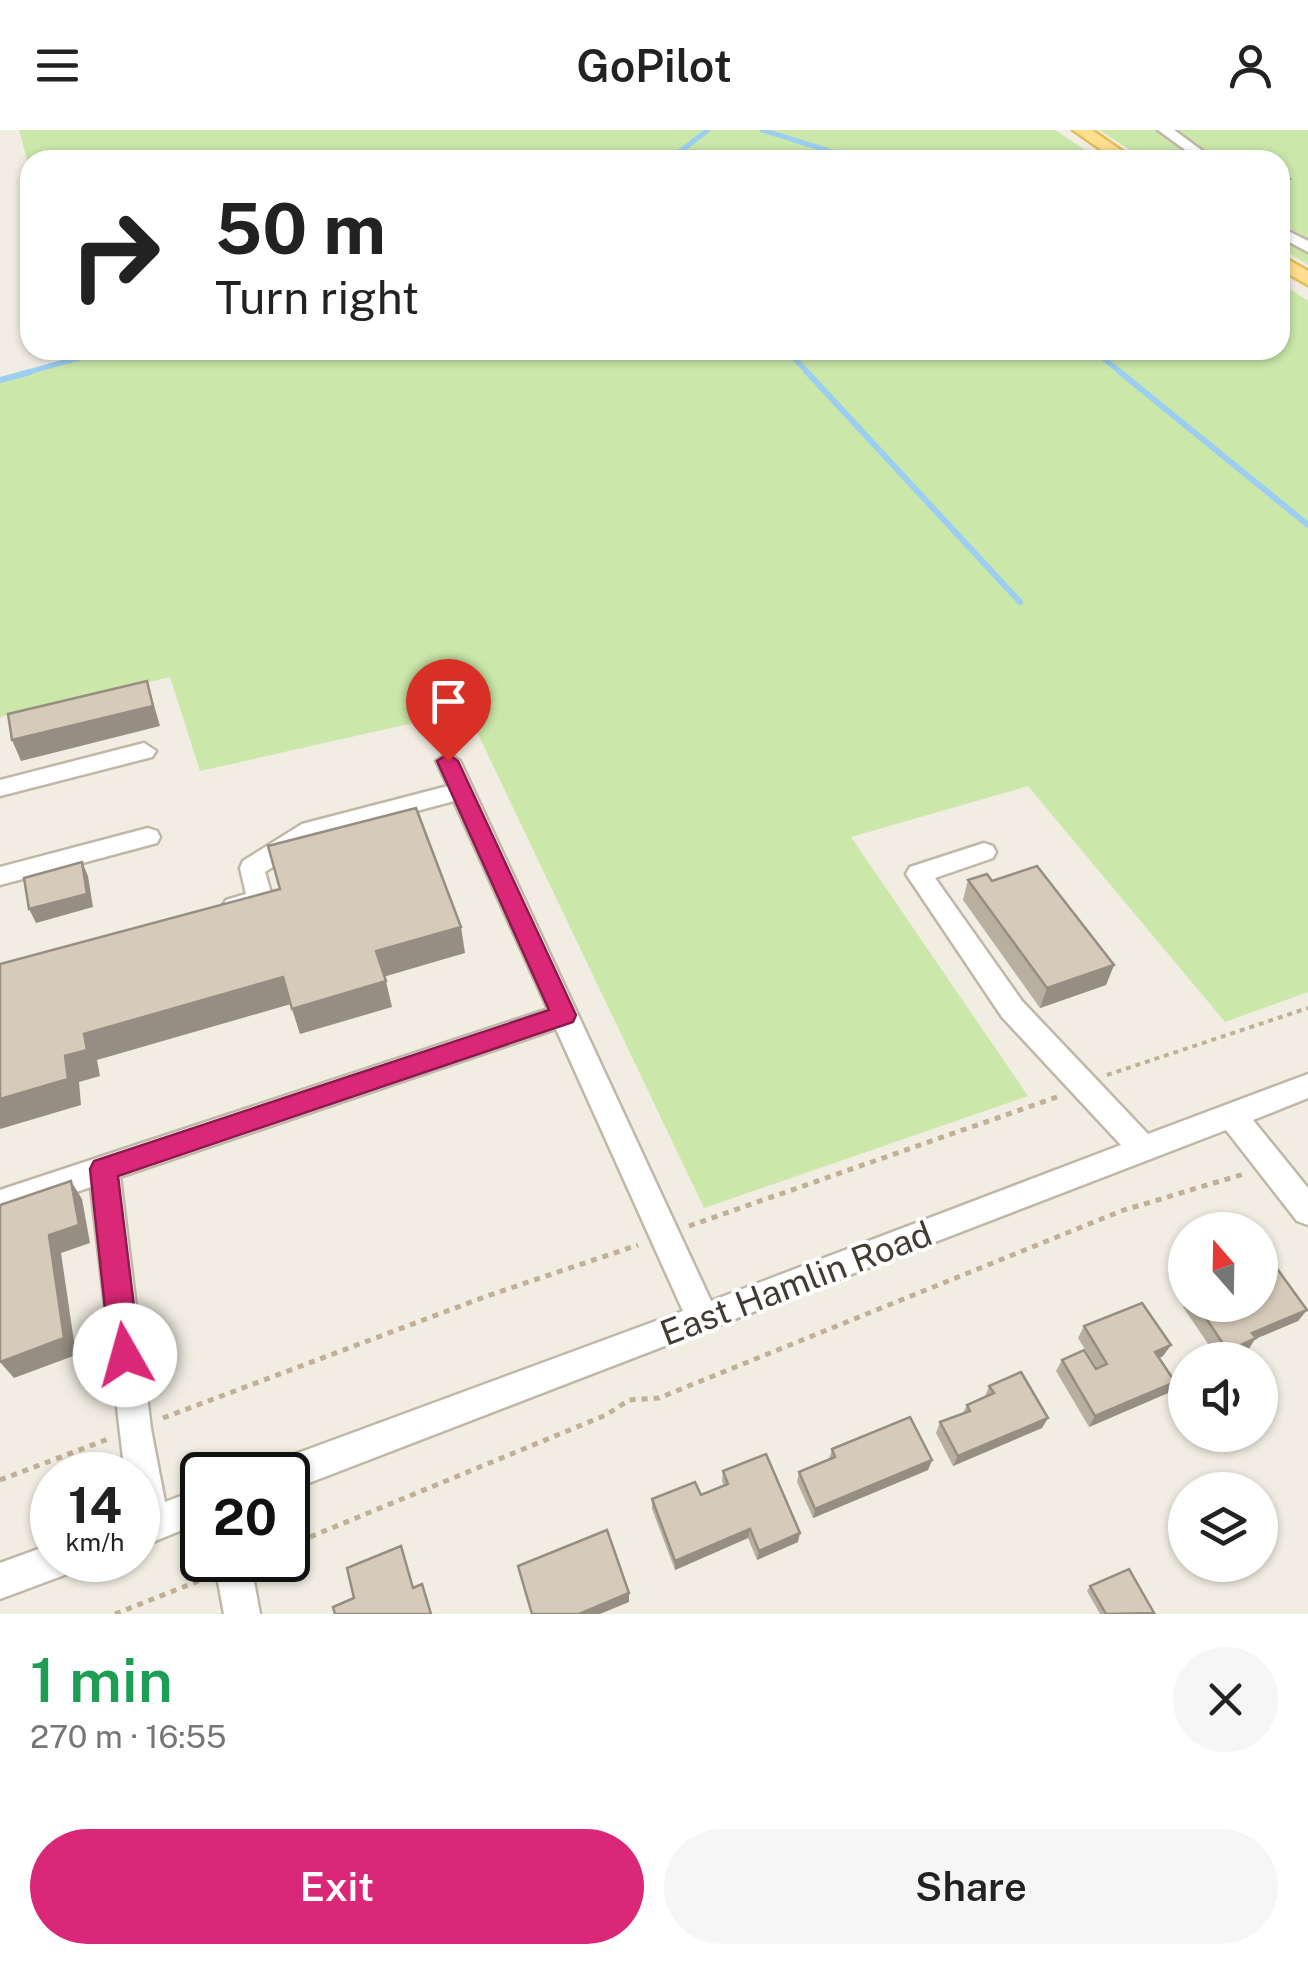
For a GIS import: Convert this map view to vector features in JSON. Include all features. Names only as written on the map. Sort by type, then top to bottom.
[{"type":"main road","points":[[1081,130],[1112,150]]},
{"type":"street","points":[[1166,130],[1194,150]]},
{"type":"street","points":[[0,788],[144,750]]},
{"type":"street","points":[[448,761],[703,1319]]},
{"type":"street","points":[[204,916],[260,900],[252,868],[311,830],[461,791]]},
{"type":"street","points":[[0,876],[148,837]]},
{"type":"street","points":[[984,852],[919,874],[1012,1009],[1143,1149]]},
{"type":"street","points":[[0,1204],[564,1015]]},
{"type":"street","name":"East Hamlin Road","points":[[310,1465],[703,1319],[1308,1086]]},
{"type":"street","points":[[1232,1116],[1308,1211]]},
{"type":"street","points":[[104,1169],[136,1452]]},
{"type":"street","points":[[0,1581],[30,1570]]},
{"type":"street","points":[[236,1582],[242,1614]]},
{"type":"path","points":[[687,1226],[766,1202],[1308,1008]]},
{"type":"path","points":[[310,1537],[606,1415],[628,1400],[659,1398],[1121,1212],[1238,1176]]},
{"type":"path","points":[[153,1422],[487,1296],[644,1243]]},
{"type":"path","points":[[0,1480],[115,1436]]},
{"type":"path","points":[[115,1614],[195,1582]]},
{"type":"green space","points":[[19,130],[1055,130],[1085,150],[24,150]]},
{"type":"green space","points":[[1099,130],[1308,130],[1308,265],[1290,253],[1290,150],[1130,150]]},
{"type":"green space","points":[[1290,289],[1308,301],[1308,992],[1225,1022],[1028,786],[851,837],[1028,1096],[704,1208],[467,711],[200,771],[170,677],[0,717],[0,382],[70,360],[1290,360]]},
{"type":"building","points":[[147,681],[153,706],[12,740],[8,714]]},
{"type":"building","points":[[416,808],[461,927],[376,951],[386,981],[292,1009],[283,977],[84,1034],[87,1050],[65,1056],[68,1079],[0,1099],[0,964],[280,889],[268,846]]},
{"type":"building","points":[[82,862],[87,894],[29,909],[24,878]]},
{"type":"building","points":[[1037,866],[1114,965],[1047,988],[968,880],[987,874],[992,881]]},
{"type":"building","points":[[71,1181],[79,1225],[49,1235],[64,1338],[0,1362],[0,1205]]},
{"type":"building","points":[[1278,1270],[1307,1310],[1252,1333],[1256,1338],[1247,1342],[1222,1342],[1208,1322],[1278,1322]]},
{"type":"building","points":[[1142,1303],[1169,1342],[1155,1352],[1168,1372],[1168,1385],[1095,1416],[1062,1360],[1084,1350],[1096,1369],[1107,1364],[1084,1326]]},
{"type":"building","points":[[1021,1372],[1048,1418],[958,1456],[940,1422],[970,1411],[967,1405],[994,1393],[989,1386]]},
{"type":"building","points":[[910,1417],[932,1460],[815,1509],[799,1472],[835,1457],[832,1449]]},
{"type":"building","points":[[766,1454],[800,1533],[759,1551],[750,1529],[675,1561],[652,1499],[695,1482],[701,1495],[728,1484],[723,1471]]},
{"type":"building","points":[[607,1530],[629,1593],[579,1614],[532,1614],[518,1566]]},
{"type":"building","points":[[401,1546],[413,1588],[422,1584],[431,1614],[335,1614],[333,1607],[354,1598],[347,1568]]},
{"type":"building","points":[[1129,1569],[1154,1613],[1106,1614],[1090,1586]]},
{"type":"waterway","points":[[682,150],[708,130]]},
{"type":"waterway","points":[[762,130],[826,150]]},
{"type":"waterway","points":[[21,374],[72,360]]},
{"type":"waterway","points":[[796,360],[809,374]]},
{"type":"waterway","points":[[1106,360],[1123,374]]},
{"type":"waterway","points":[[0,380],[30,372]]},
{"type":"waterway","points":[[807,372],[1020,602]]},
{"type":"waterway","points":[[1120,372],[1308,525]]},
{"type":"route","points":[[125,1355],[104,1169],[564,1015],[448,761]]}]
